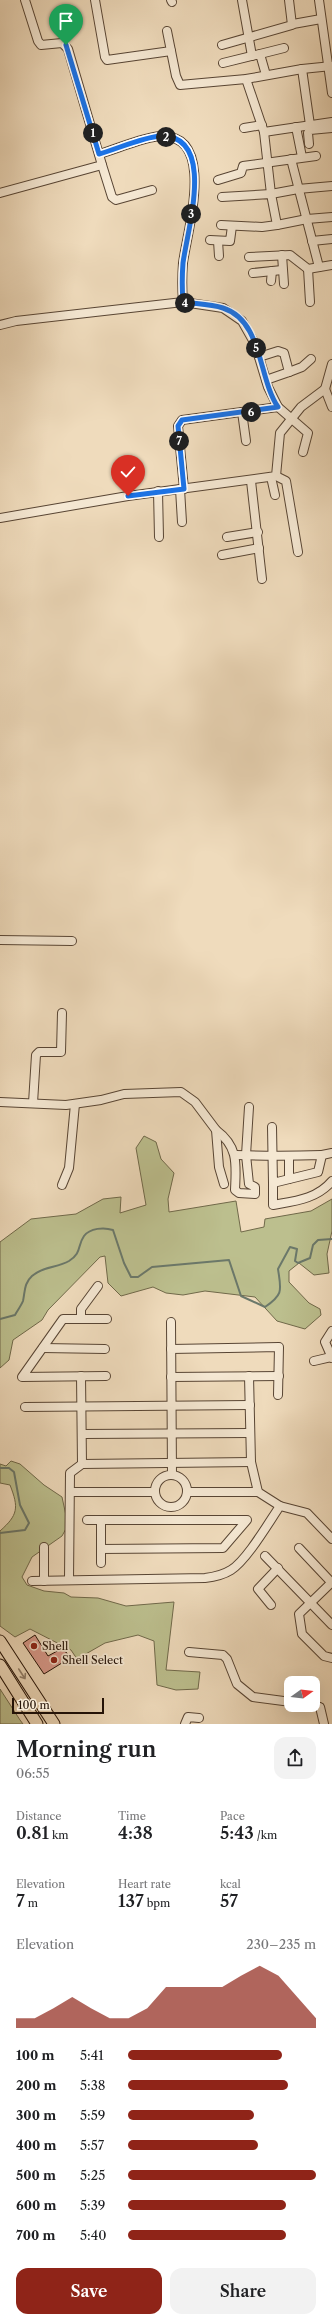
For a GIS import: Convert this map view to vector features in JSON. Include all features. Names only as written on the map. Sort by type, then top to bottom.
[{"type":"main road","points":[[0,1641],[54,1724]]},
{"type":"main road","points":[[0,1665],[37,1724]]},
{"type":"street","points":[[25,0],[38,41],[41,45],[62,43],[68,49],[112,196],[116,200],[152,190]]},
{"type":"street","points":[[95,0],[105,58],[107,60],[171,51]]},
{"type":"street","points":[[242,0],[249,39],[266,75]]},
{"type":"street","points":[[289,0],[293,24]]},
{"type":"street","points":[[319,0],[323,38],[330,66],[332,93]]},
{"type":"street","points":[[222,45],[249,39],[293,24],[321,20]]},
{"type":"street","points":[[167,31],[176,76],[180,85],[246,79],[302,69],[330,66]]},
{"type":"street","points":[[323,38],[332,36]]},
{"type":"street","points":[[222,63],[284,48]]},
{"type":"street","points":[[302,69],[310,125]]},
{"type":"street","points":[[246,79],[263,128],[271,194],[277,225]]},
{"type":"street","points":[[244,128],[296,127],[332,122]]},
{"type":"street","points":[[296,127],[302,157]]},
{"type":"street","points":[[309,144],[308,133],[310,130],[332,128]]},
{"type":"street","points":[[99,154],[161,136],[180,141],[191,153],[194,165],[195,192],[183,262],[183,302]]},
{"type":"street","points":[[218,180],[242,173],[243,166],[268,161],[316,156]]},
{"type":"street","points":[[291,158],[319,267]]},
{"type":"street","points":[[0,193],[102,165]]},
{"type":"street","points":[[222,197],[271,194],[298,189],[332,186]]},
{"type":"street","points":[[221,225],[262,227],[307,219],[332,217]]},
{"type":"street","points":[[219,256],[214,241],[230,240],[232,226]]},
{"type":"street","points":[[312,241],[332,239]]},
{"type":"street","points":[[282,255],[284,284]]},
{"type":"street","points":[[250,257],[282,255],[294,258],[308,269],[310,302]]},
{"type":"street","points":[[308,269],[332,265]]},
{"type":"street","points":[[253,273],[282,270]]},
{"type":"street","points":[[271,281],[272,271]]},
{"type":"street","points":[[0,325],[16,321],[183,302],[223,308],[235,314],[242,321],[255,344],[272,399],[291,420],[308,433],[303,452]]},
{"type":"street","points":[[259,357],[282,351],[284,353],[289,372]]},
{"type":"street","points":[[266,380],[302,367],[311,359]]},
{"type":"street","points":[[332,364],[325,389],[332,407]]},
{"type":"street","points":[[274,495],[274,477],[279,436],[301,407],[325,389]]},
{"type":"street","points":[[182,522],[179,422],[182,420],[278,407]]},
{"type":"street","points":[[242,412],[246,441]]},
{"type":"street","points":[[0,518],[158,491],[251,481],[274,477],[286,481],[298,552]]},
{"type":"street","points":[[251,481],[258,532],[262,579]]},
{"type":"street","points":[[158,491],[158,537]]},
{"type":"street","points":[[227,537],[258,532]]},
{"type":"street","points":[[222,555],[259,548]]},
{"type":"street","points":[[0,940],[72,941]]},
{"type":"street","points":[[32,1103],[36,1055],[39,1052],[61,1052],[62,1013]]},
{"type":"street","points":[[0,1102],[75,1104],[124,1094],[178,1091],[196,1102],[216,1130],[227,1141],[236,1155],[235,1190],[239,1193],[253,1195],[256,1188],[250,1185],[246,1155],[249,1107]]},
{"type":"street","points":[[62,1185],[69,1168],[75,1104]]},
{"type":"street","points":[[272,1127],[273,1205],[306,1198],[325,1189],[332,1181]]},
{"type":"street","points":[[216,1130],[219,1167],[224,1184]]},
{"type":"street","points":[[236,1155],[289,1156],[332,1153]]},
{"type":"street","points":[[273,1183],[318,1172],[322,1154]]},
{"type":"street","points":[[289,1156],[289,1179]]},
{"type":"street","points":[[81,1319],[81,1309],[98,1286]]},
{"type":"street","points":[[106,1376],[22,1377],[63,1319],[107,1319]]},
{"type":"street","points":[[171,1322],[172,1475]]},
{"type":"street","points":[[314,1361],[332,1358],[325,1340],[332,1331]]},
{"type":"street","points":[[171,1349],[279,1347],[278,1396]]},
{"type":"street","points":[[43,1348],[105,1349]]},
{"type":"street","points":[[81,1376],[82,1464]]},
{"type":"street","points":[[249,1376],[251,1462],[258,1492]]},
{"type":"street","points":[[171,1377],[279,1376]]},
{"type":"street","points":[[25,1407],[250,1405]]},
{"type":"street","points":[[82,1434],[250,1434]]},
{"type":"street","points":[[69,1580],[70,1472],[82,1464],[251,1462]]},
{"type":"street","points":[[172,1475],[180,1477],[186,1484],[188,1492],[185,1500],[180,1505],[172,1507],[164,1505],[158,1500],[155,1492],[157,1483],[163,1477],[172,1475]]},
{"type":"street","points":[[70,1492],[155,1492]]},
{"type":"street","points":[[188,1492],[258,1492],[280,1506],[307,1513],[332,1539]]},
{"type":"street","points":[[32,1581],[205,1578],[219,1576],[232,1569],[252,1546],[280,1506]]},
{"type":"street","points":[[172,1507],[172,1520]]},
{"type":"street","points":[[87,1520],[247,1520],[222,1548],[101,1549]]},
{"type":"street","points":[[100,1520],[101,1563]]},
{"type":"street","points":[[44,1547],[44,1581]]},
{"type":"street","points":[[299,1548],[332,1583],[299,1614],[302,1634],[324,1656],[332,1658]]},
{"type":"street","points":[[265,1556],[332,1625]]},
{"type":"street","points":[[271,1605],[258,1589],[278,1568]]},
{"type":"street","points":[[189,1652],[222,1655],[227,1659],[237,1684],[253,1697],[284,1701]]},
{"type":"street","points":[[320,1707],[324,1724]]},
{"type":"street","points":[[185,1724],[188,1717],[199,1718]]},
{"type":"green space","points":[[144,1136],[156,1142],[161,1159],[174,1173],[168,1199],[169,1212],[236,1201],[241,1232],[264,1227],[265,1219],[311,1211],[332,1199],[332,1231],[327,1254],[329,1273],[314,1275],[299,1263],[289,1271],[289,1282],[309,1303],[320,1309],[321,1315],[305,1329],[277,1321],[255,1297],[205,1291],[183,1295],[166,1293],[153,1287],[121,1296],[108,1283],[105,1256],[100,1257],[48,1310],[42,1320],[13,1340],[9,1360],[0,1368],[0,1242],[31,1219],[76,1214],[103,1199],[121,1197],[120,1213],[146,1205],[136,1148]]},
{"type":"green space","points":[[11,1461],[20,1464],[44,1485],[62,1497],[68,1525],[62,1536],[32,1557],[22,1577],[27,1585],[44,1591],[64,1593],[71,1597],[98,1598],[126,1606],[174,1602],[166,1670],[200,1672],[198,1689],[176,1690],[157,1685],[154,1641],[138,1635],[105,1643],[77,1659],[71,1650],[30,1629],[15,1637],[0,1626],[0,1531],[10,1520],[15,1511],[16,1505],[10,1485],[0,1483],[0,1464],[6,1466]]},
{"type":"green space","points":[[0,1689],[20,1720],[23,1724],[0,1724]]},
{"type":"building","points":[[35,1635],[48,1656],[61,1649],[67,1653],[70,1658],[44,1674],[23,1643]]},
{"type":"waterway","points":[[0,1319],[15,1315],[23,1301],[26,1285],[32,1276],[41,1270],[69,1261],[78,1252],[84,1236],[90,1231],[101,1228],[113,1230],[124,1263],[131,1277],[138,1277],[152,1267],[229,1260],[241,1296],[265,1307],[275,1299],[280,1291],[278,1269],[290,1247],[297,1249],[295,1261],[298,1263],[310,1258],[313,1245],[318,1240],[332,1239]]},
{"type":"waterway","points":[[0,1468],[9,1468],[14,1472],[20,1505],[29,1523],[25,1530],[0,1533]]},
{"type":"place","name":"Shell","points":[[34,1646]]},
{"type":"place","name":"Shell Select","points":[[54,1660]]},
{"type":"route","points":[[66,45],[99,154],[161,136],[180,141],[191,153],[194,165],[195,192],[183,262],[183,302],[223,308],[235,314],[242,321],[255,344],[272,399],[278,407],[260,411],[182,420],[179,422],[178,426],[184,489],[158,491],[128,496]]}]
